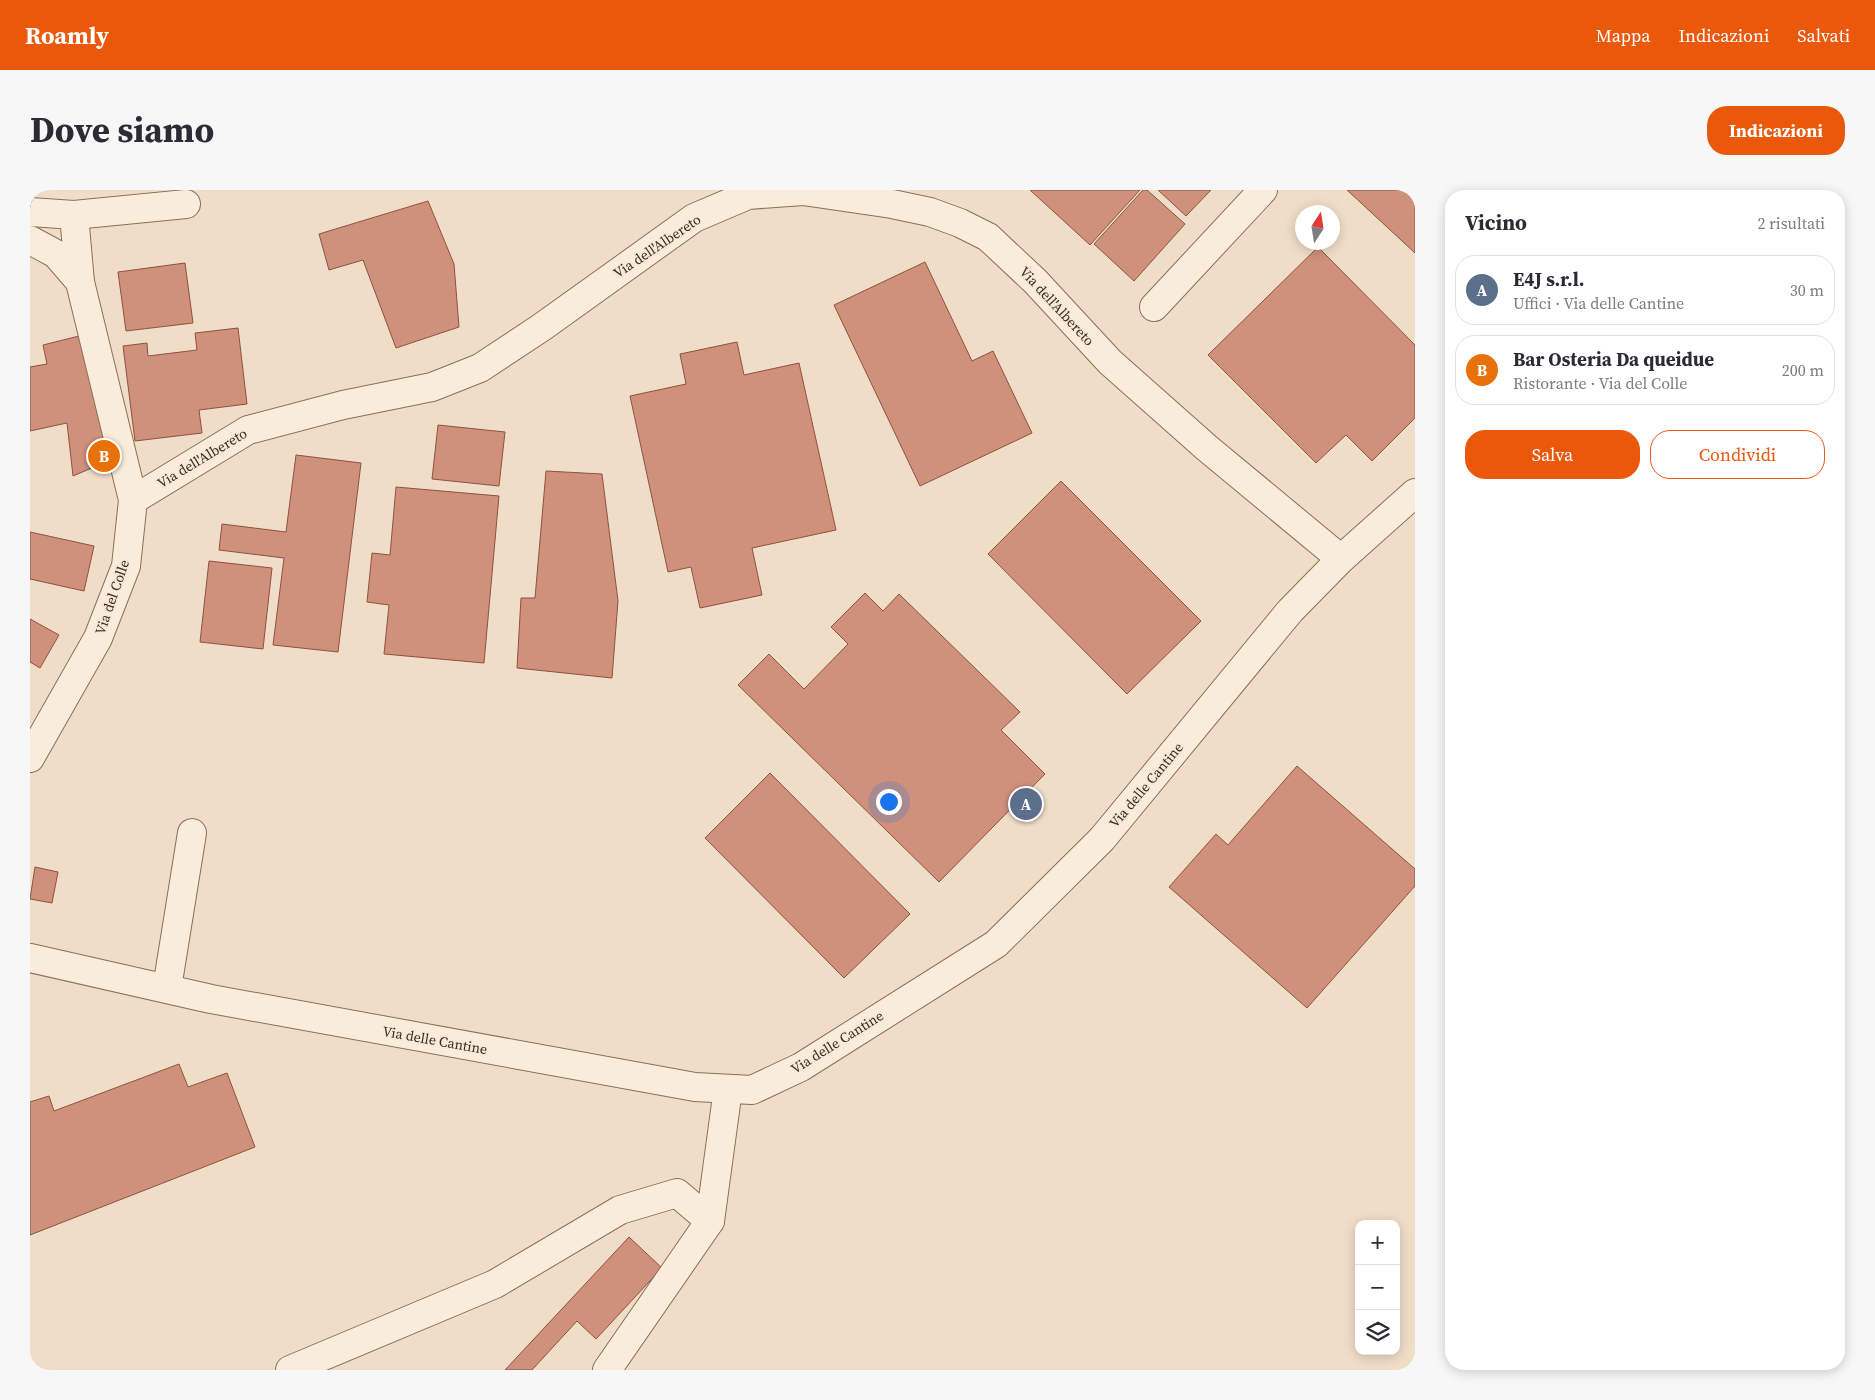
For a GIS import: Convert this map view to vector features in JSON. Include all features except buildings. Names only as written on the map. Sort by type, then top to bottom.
[{"type":"street","name":"Via dell'Albereto","points":[[133,500],[248,430],[343,406],[432,387],[480,368],[542,328],[694,218],[748,195],[804,190],[930,212],[960,223],[988,237],[1035,281],[1110,362],[1207,448],[1341,560]]},
{"type":"street","points":[[1154,307],[1263,190]]},
{"type":"street","points":[[30,212],[74,215],[186,204]]},
{"type":"street","points":[[74,215],[80,282]]},
{"type":"street","name":"Via del Colle","points":[[30,240],[56,254],[80,282],[133,500],[126,566],[98,638],[30,758]]},
{"type":"street","name":"Via delle Cantine","points":[[30,958],[211,999],[686,1085],[752,1090],[801,1067],[996,944],[1102,839],[1290,611],[1341,560],[1415,493]]},
{"type":"street","points":[[167,988],[192,834]]},
{"type":"street","points":[[607,1370],[710,1221],[728,1089]]},
{"type":"street","points":[[290,1370],[495,1284],[620,1210],[677,1194],[710,1221]]},
{"type":"place","name":"Bar Osteria Da queidue","points":[[104,456]]},
{"type":"place","name":"E4J s.r.l.","points":[[1026,804]]}]
